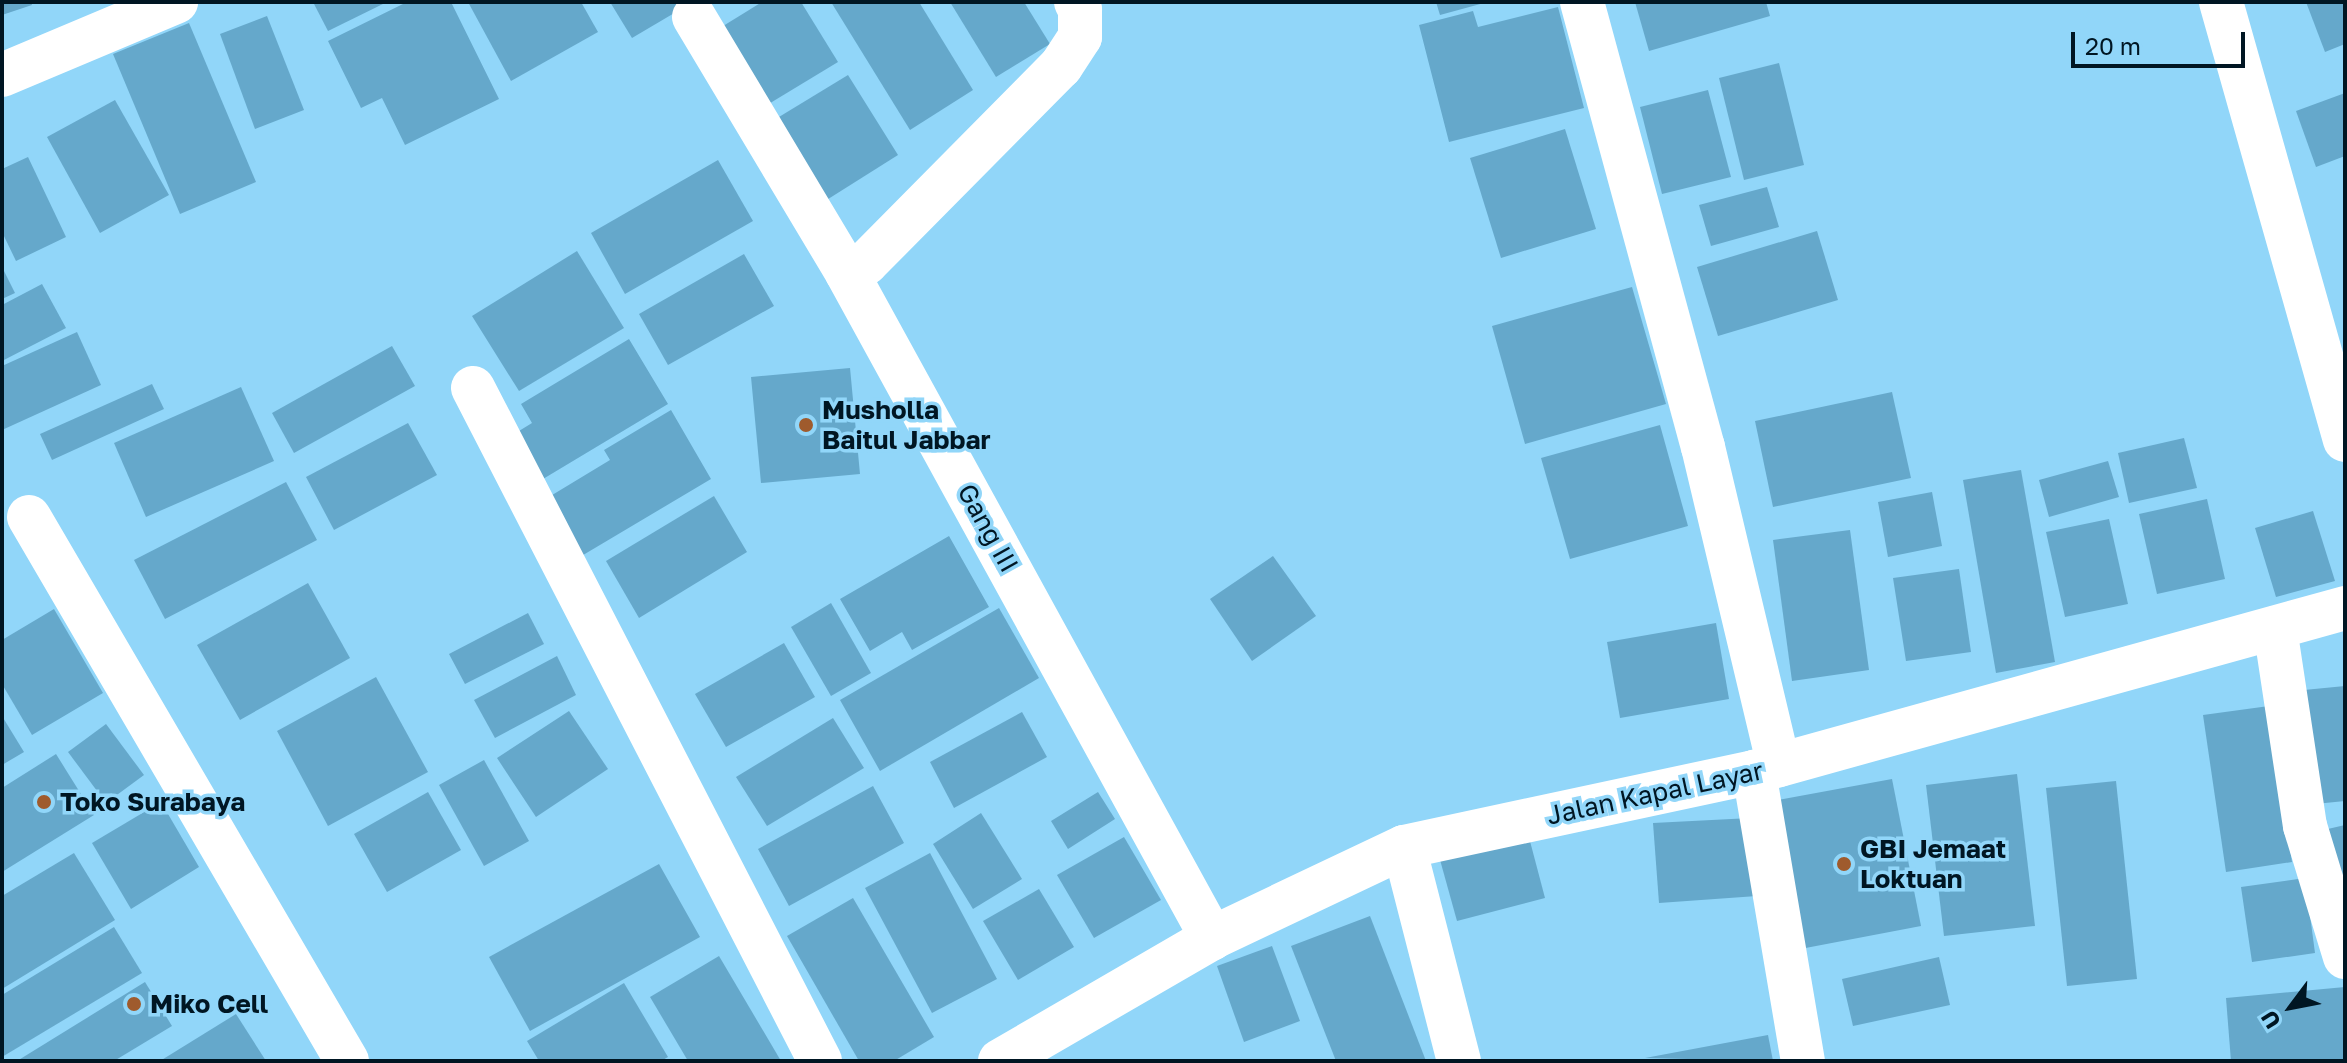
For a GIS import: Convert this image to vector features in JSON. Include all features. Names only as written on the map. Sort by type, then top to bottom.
[{"type":"street","points":[[2,75],[176,2]]},
{"type":"street","points":[[847,273],[866,263],[1061,66],[1080,37],[1080,10],[1076,2]]},
{"type":"street","points":[[1582,2],[1703,447],[1767,768],[1803,1061]]},
{"type":"street","points":[[2221,2],[2345,440]]},
{"type":"street","name":"Gang III","points":[[694,17],[847,273],[1212,938]]},
{"type":"street","points":[[473,388],[820,1061]]},
{"type":"street","points":[[29,517],[347,1061]]},
{"type":"street","name":"Jalan Kapal Layar","points":[[1000,1061],[1212,938],[1404,847],[1767,768],[2345,608]]},
{"type":"street","points":[[2275,628],[2305,826],[2345,957]]},
{"type":"street","points":[[1404,847],[1459,1061]]},
{"type":"building","points":[[2,2],[31,2],[32,5],[2,15]]},
{"type":"building","points":[[313,2],[387,2],[328,31]]},
{"type":"building","points":[[407,2],[451,2],[499,99],[405,145],[382,98],[361,108],[328,41]]},
{"type":"building","points":[[468,2],[581,2],[598,32],[511,81]]},
{"type":"building","points":[[610,2],[693,2],[632,38]]},
{"type":"building","points":[[762,2],[801,2],[838,62],[762,108],[715,31]]},
{"type":"building","points":[[831,2],[919,2],[973,90],[910,130]]},
{"type":"building","points":[[950,2],[1024,2],[1050,44],[996,77]]},
{"type":"building","points":[[1436,2],[1484,2],[1484,3],[1440,15]]},
{"type":"building","points":[[1635,2],[1766,2],[1770,16],[1649,51]]},
{"type":"building","points":[[2306,2],[2345,2],[2345,44],[2325,52]]},
{"type":"building","points":[[1558,7],[1584,108],[1449,142],[1419,25],[1473,11],[1478,27]]},
{"type":"building","points":[[267,16],[304,110],[255,129],[220,34]]},
{"type":"building","points":[[189,23],[256,182],[180,214],[113,54]]},
{"type":"building","points":[[1779,63],[1804,165],[1744,180],[1719,78]]},
{"type":"building","points":[[848,75],[898,155],[825,201],[774,120]]},
{"type":"building","points":[[1708,90],[1731,177],[1662,194],[1640,107]]},
{"type":"building","points":[[2345,93],[2345,156],[2316,167],[2296,111]]},
{"type":"building","points":[[115,100],[169,195],[100,233],[47,137]]},
{"type":"building","points":[[1565,129],[1596,229],[1501,258],[1470,158]]},
{"type":"building","points":[[28,157],[66,237],[16,261],[2,232],[2,169]]},
{"type":"building","points":[[718,160],[753,221],[625,294],[591,233]]},
{"type":"building","points":[[1767,187],[1779,227],[1711,246],[1699,205]]},
{"type":"building","points":[[1817,231],[1838,300],[1718,336],[1697,267]]},
{"type":"building","points":[[577,251],[624,328],[519,391],[472,316]]},
{"type":"building","points":[[744,254],[774,306],[668,365],[639,314]]},
{"type":"building","points":[[2,267],[15,293],[2,299]]},
{"type":"building","points":[[42,284],[66,328],[2,361],[2,305]]},
{"type":"building","points":[[1632,287],[1666,404],[1525,444],[1492,326]]},
{"type":"building","points":[[77,332],[101,385],[2,430],[2,366]]},
{"type":"building","points":[[629,339],[668,404],[528,488],[501,442],[532,423],[521,404]]},
{"type":"building","points":[[392,346],[415,386],[294,453],[272,413]]},
{"type":"building","name":"Musholla Baitul Jabbar","points":[[850,368],[860,474],[761,483],[751,377]]},
{"type":"building","points":[[152,384],[164,409],[52,460],[40,434]]},
{"type":"building","points":[[241,387],[274,461],[146,517],[114,443]]},
{"type":"building","points":[[1892,392],[1911,478],[1773,507],[1755,421]]},
{"type":"building","points":[[671,410],[711,479],[568,564],[534,506],[610,460],[604,450]]},
{"type":"building","points":[[408,423],[437,475],[334,530],[306,477]]},
{"type":"building","points":[[1660,425],[1688,526],[1570,559],[1541,458]]},
{"type":"building","points":[[2184,438],[2197,488],[2129,503],[2118,453]]},
{"type":"building","points":[[2108,461],[2119,497],[2049,517],[2039,480]]},
{"type":"building","points":[[2021,470],[2055,662],[1996,673],[1963,480]]},
{"type":"building","points":[[286,482],[317,540],[165,619],[134,560]]},
{"type":"building","points":[[1932,492],[1942,546],[1888,557],[1878,502]]},
{"type":"building","points":[[714,496],[747,552],[639,618],[606,561]]},
{"type":"building","points":[[2207,499],[2225,579],[2157,594],[2139,514]]},
{"type":"building","points":[[2313,511],[2335,581],[2276,597],[2255,528]]},
{"type":"building","points":[[2109,519],[2128,604],[2065,617],[2046,532]]},
{"type":"building","points":[[1850,530],[1869,670],[1792,681],[1773,540]]},
{"type":"building","points":[[949,536],[989,607],[912,650],[902,632],[870,651],[840,599]]},
{"type":"building","points":[[1273,556],[1316,616],[1252,661],[1210,599]]},
{"type":"building","points":[[1959,569],[1971,652],[1906,661],[1893,578]]},
{"type":"building","points":[[308,583],[350,658],[240,720],[197,645]]},
{"type":"building","points":[[831,603],[871,673],[831,696],[791,627]]},
{"type":"building","points":[[999,608],[1039,678],[880,771],[840,700]]},
{"type":"building","points":[[54,609],[103,693],[32,735],[2,684],[2,640]]},
{"type":"building","points":[[528,613],[544,644],[465,684],[449,654]]},
{"type":"building","points":[[1716,623],[1729,699],[1620,718],[1607,642]]},
{"type":"building","points":[[784,643],[815,697],[726,747],[695,694]]},
{"type":"building","points":[[557,656],[576,695],[495,738],[474,700]]},
{"type":"building","points":[[376,677],[428,772],[328,826],[277,731]]},
{"type":"building","points":[[2345,686],[2345,801],[2315,804],[2304,690]]},
{"type":"building","points":[[2269,706],[2292,862],[2226,872],[2203,715]]},
{"type":"building","points":[[569,711],[608,769],[536,817],[497,758]]},
{"type":"building","points":[[1022,712],[1047,757],[954,808],[930,762]]},
{"type":"building","points":[[2,716],[24,752],[2,765]]},
{"type":"building","points":[[833,718],[864,768],[767,826],[736,777]]},
{"type":"building","points":[[106,724],[144,775],[106,803],[68,752]]},
{"type":"building","name":"Toko Surabaya","points":[[56,754],[94,815],[2,872],[2,788]]},
{"type":"building","points":[[484,760],[529,841],[484,866],[439,785]]},
{"type":"building","points":[[2017,774],[2035,926],[1944,936],[1926,785]]},
{"type":"building","name":"GBI Jemaat Loktuan","points":[[1892,779],[1921,926],[1795,950],[1767,802]]},
{"type":"building","points":[[2116,781],[2137,979],[2067,986],[2046,788]]},
{"type":"building","points":[[873,786],[904,843],[789,906],[758,849]]},
{"type":"building","points":[[428,792],[461,850],[387,892],[354,834]]},
{"type":"building","points":[[1098,792],[1115,819],[1068,849],[1051,821]]},
{"type":"building","points":[[161,802],[199,867],[131,909],[92,843]]},
{"type":"building","points":[[981,813],[1022,879],[973,909],[933,844]]},
{"type":"building","points":[[1751,818],[1757,896],[1659,903],[1653,823]]},
{"type":"building","points":[[2345,825],[2345,896],[2315,832]]},
{"type":"building","points":[[1526,826],[1545,898],[1457,921],[1437,849]]},
{"type":"building","points":[[1124,837],[1161,900],[1094,938],[1057,875]]},
{"type":"building","points":[[74,853],[115,920],[2,989],[2,896]]},
{"type":"building","points":[[930,853],[997,979],[932,1013],[865,888]]},
{"type":"building","points":[[659,864],[700,937],[530,1031],[489,957]]},
{"type":"building","points":[[2305,878],[2315,953],[2252,962],[2241,887]]},
{"type":"building","points":[[1039,889],[1074,947],[1018,980],[983,921]]},
{"type":"building","points":[[853,898],[934,1037],[894,1061],[859,1061],[787,936]]},
{"type":"building","points":[[1370,916],[1426,1061],[1336,1061],[1291,946]]},
{"type":"building","points":[[114,927],[142,973],[2,1057],[2,995]]},
{"type":"building","points":[[1272,946],[1300,1021],[1244,1042],[1217,966]]},
{"type":"building","points":[[719,956],[781,1061],[688,1061],[650,997]]},
{"type":"building","points":[[1939,957],[1950,1005],[1853,1026],[1842,979]]},
{"type":"building","name":"Miko Cell","points":[[145,982],[172,1026],[114,1061],[17,1061]]},
{"type":"building","points":[[624,983],[668,1057],[661,1061],[539,1061],[527,1041]]},
{"type":"building","points":[[2345,987],[2345,1061],[2231,1061],[2226,998]]},
{"type":"building","points":[[236,1014],[266,1061],[160,1061]]},
{"type":"building","points":[[1768,1035],[1773,1061],[1645,1058]]},
{"type":"place","name":"Musholla Baitul Jabbar","points":[[806,425]]},
{"type":"place","name":"Toko Surabaya","points":[[44,802]]},
{"type":"place","name":"GBI Jemaat Loktuan","points":[[1844,864]]},
{"type":"place","name":"Miko Cell","points":[[134,1004]]}]
